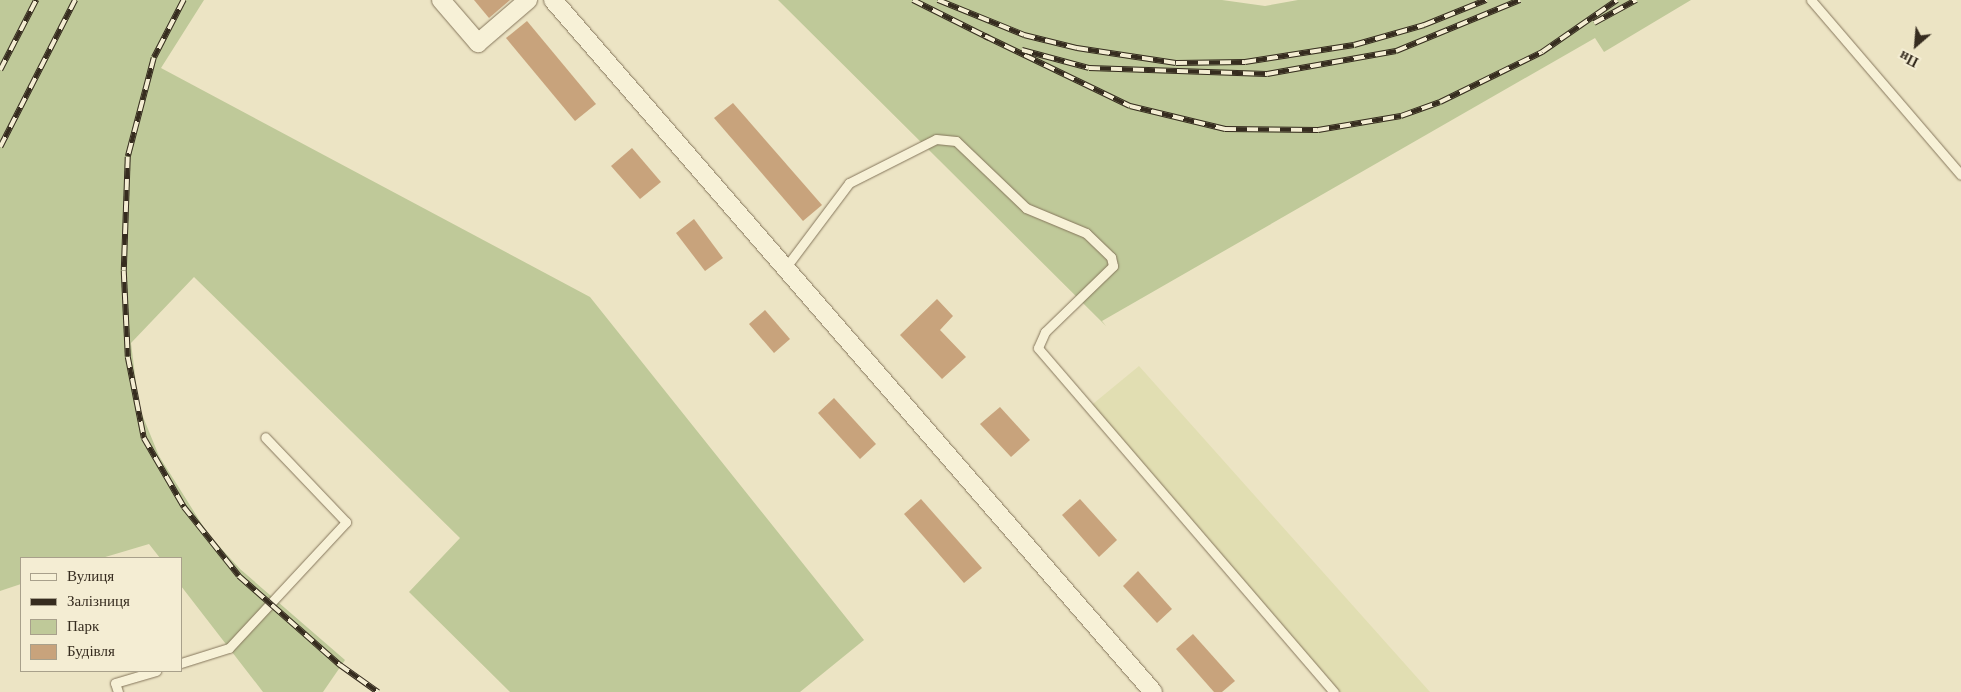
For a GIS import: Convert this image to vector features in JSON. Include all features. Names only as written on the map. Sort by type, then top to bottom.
[{"type":"street","points":[[441,0],[478,43],[528,0]]},
{"type":"street","points":[[553,0],[1153,692]]},
{"type":"lane","points":[[1811,0],[1961,174]]},
{"type":"lane","points":[[786,268],[849,183],[936,139],[956,141],[1026,208],[1086,233],[1112,257],[1113,266],[1045,332],[1038,348],[1334,692]]},
{"type":"lane","points":[[182,663],[229,648],[346,522],[265,438]]},
{"type":"lane","points":[[118,692],[115,683],[153,672]]},
{"type":"shaded area","points":[[1139,366],[1430,692],[1334,692],[1088,408]]},
{"type":"green space","points":[[0,0],[204,0],[161,68],[590,297],[864,640],[800,692],[510,692],[409,592],[460,538],[194,277],[131,343],[139,407],[159,456],[208,534],[240,569],[345,660],[323,692],[263,692],[182,587],[182,557],[159,557],[149,544],[105,557],[20,557],[20,584],[0,591]]},
{"type":"green space","points":[[778,0],[1222,0],[1265,6],[1298,0],[1691,0],[1604,52],[1595,38],[1102,321],[1106,326]]},
{"type":"building","points":[[474,0],[510,0],[489,18]]},
{"type":"building","points":[[527,21],[596,104],[575,121],[506,38]]},
{"type":"building","points":[[733,103],[822,205],[803,221],[714,118]]},
{"type":"building","points":[[632,148],[661,182],[640,199],[611,166]]},
{"type":"building","points":[[694,219],[723,258],[705,271],[676,233]]},
{"type":"building","points":[[937,299],[953,316],[940,330],[966,357],[942,379],[900,335]]},
{"type":"building","points":[[765,310],[790,339],[774,353],[749,324]]},
{"type":"building","points":[[834,398],[876,444],[860,459],[818,413]]},
{"type":"building","points":[[1000,407],[1030,440],[1011,457],[980,424]]},
{"type":"building","points":[[921,499],[982,568],[964,583],[904,514]]},
{"type":"building","points":[[1080,499],[1117,540],[1099,557],[1062,515]]},
{"type":"building","points":[[1138,571],[1172,609],[1157,623],[1123,586]]},
{"type":"building","points":[[1193,634],[1235,681],[1222,692],[1214,692],[1176,649]]},
{"type":"railway","points":[[0,70],[36,0]]},
{"type":"railway","points":[[0,147],[75,0]]},
{"type":"railway","points":[[184,0],[154,58],[128,157],[124,271],[128,357],[144,438],[184,507],[239,576],[340,665],[378,692]]},
{"type":"railway","points":[[913,0],[989,38]]},
{"type":"railway","points":[[938,0],[1024,35],[1077,48],[1176,63],[1245,62],[1354,45],[1424,25],[1486,0]]},
{"type":"railway","points":[[1022,50],[1089,68],[1267,74],[1396,51],[1520,0]]},
{"type":"railway","points":[[985,36],[1130,106],[1225,129],[1318,130],[1401,116],[1440,102],[1542,52],[1617,0]]},
{"type":"railway","points":[[1594,23],[1636,0]]}]
